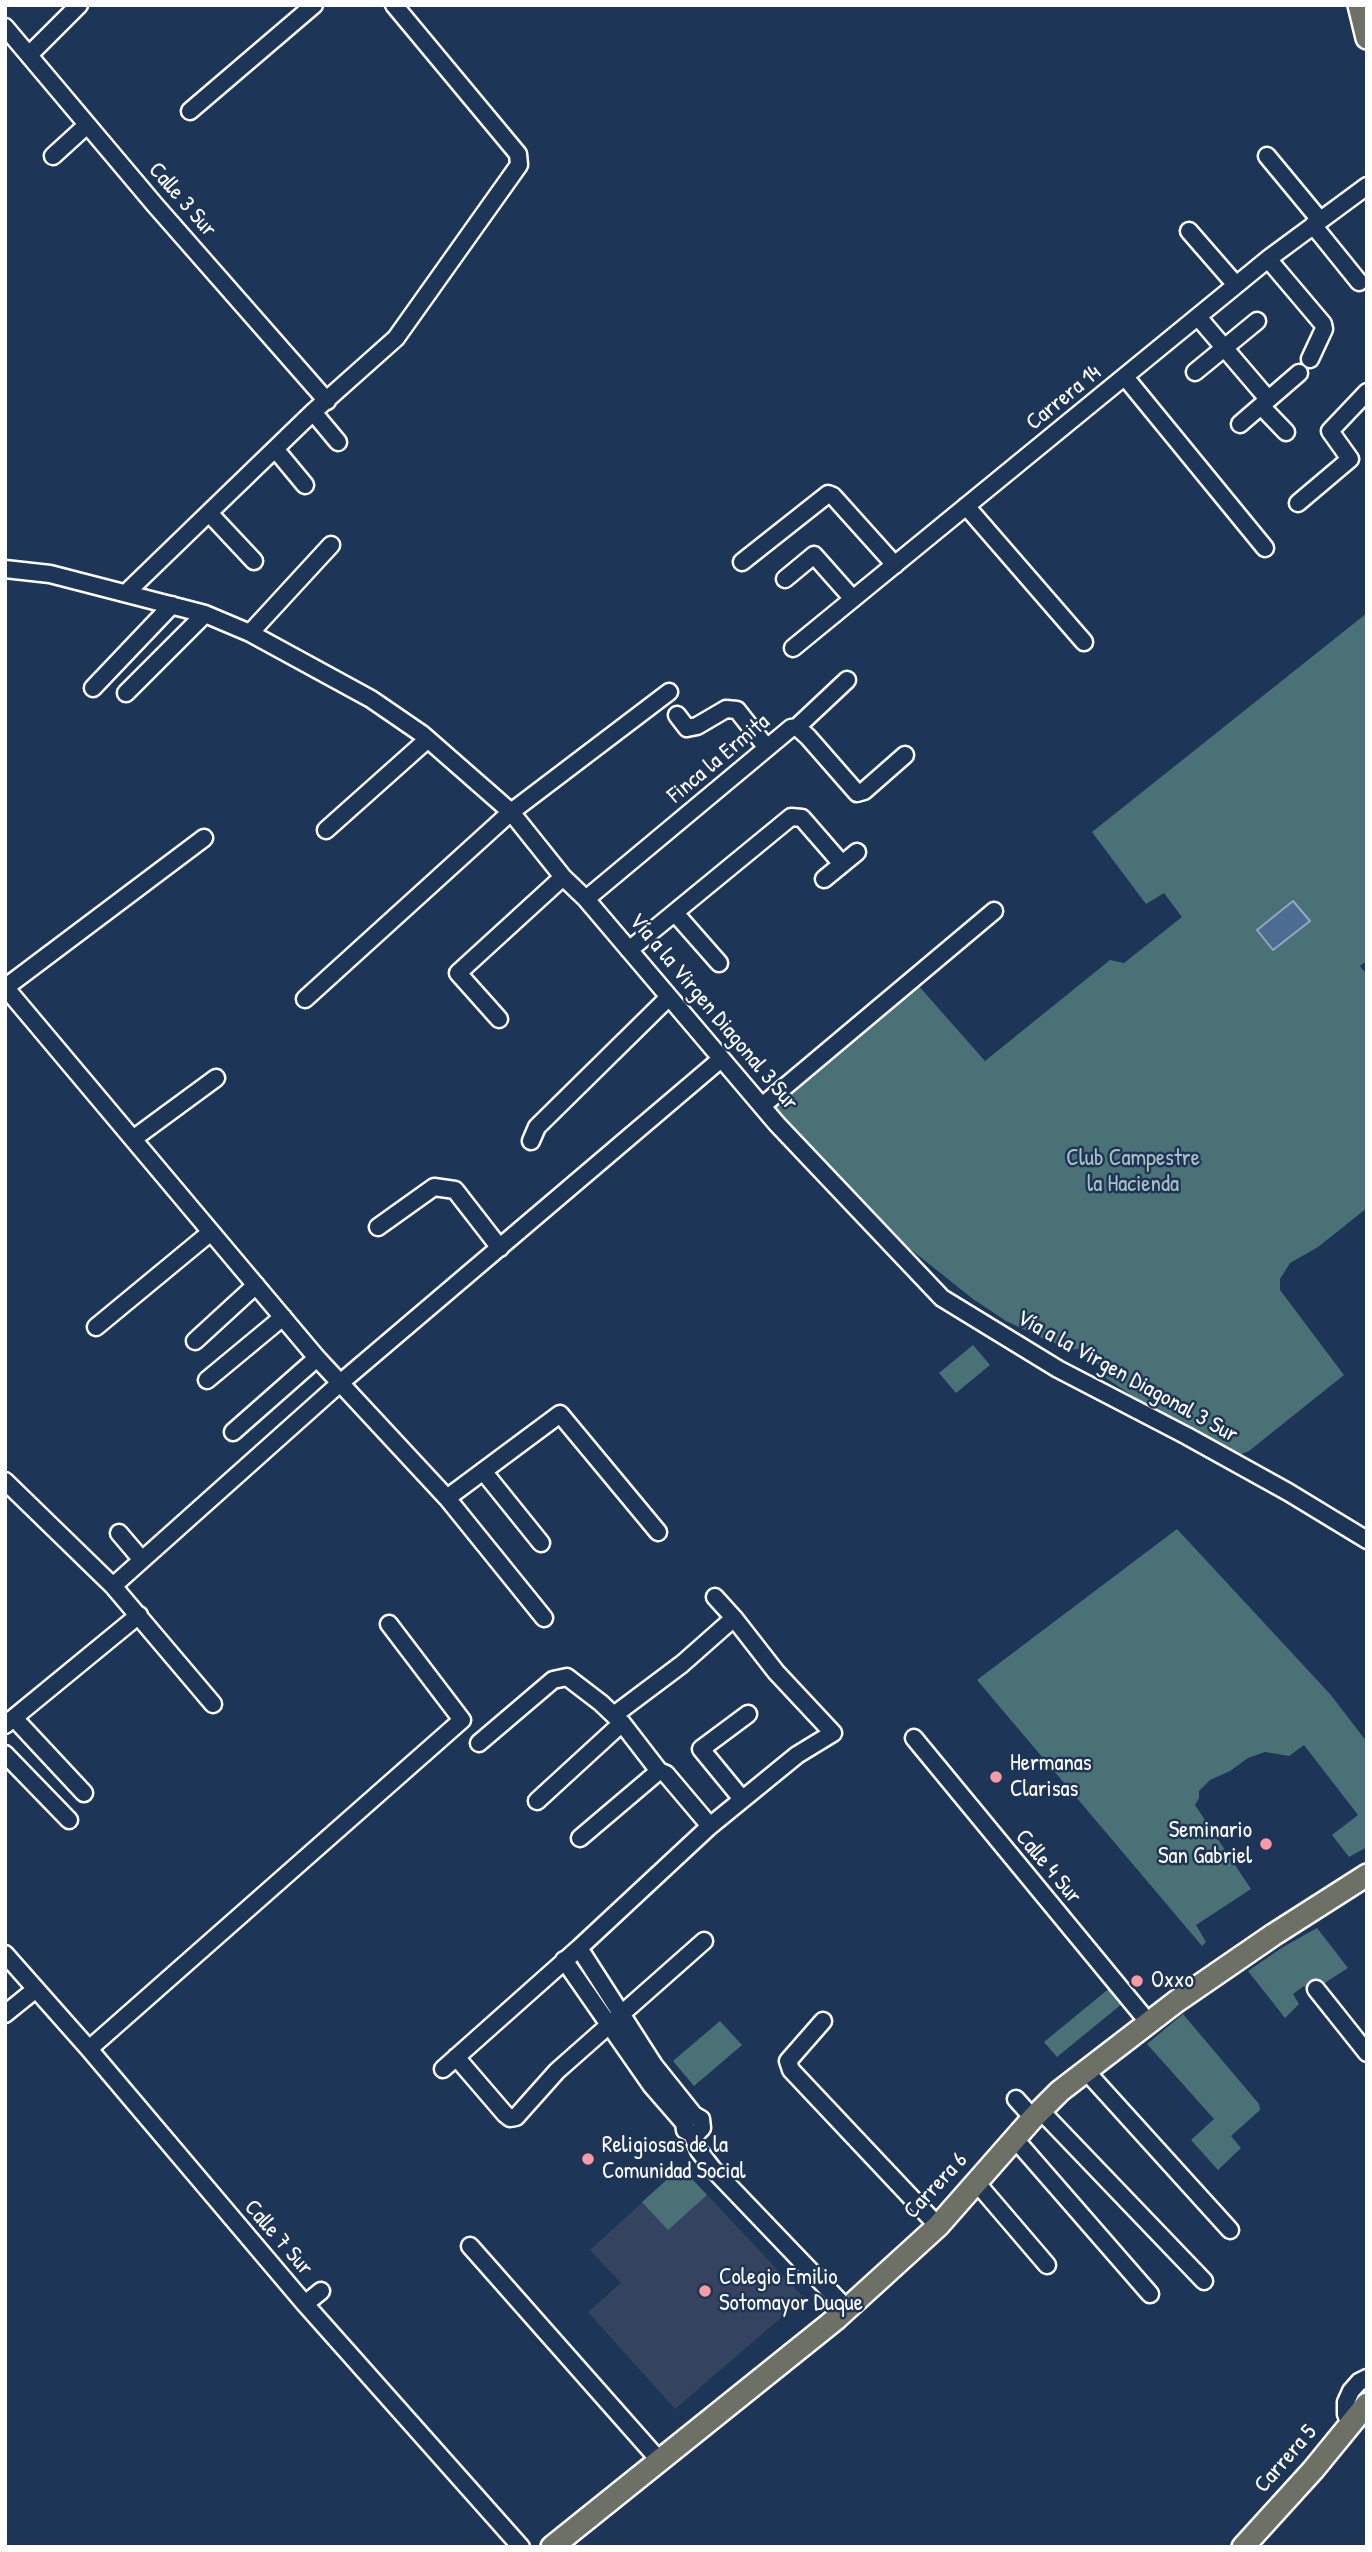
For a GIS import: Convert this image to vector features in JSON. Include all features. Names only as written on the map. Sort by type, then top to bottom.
[{"type":"main road","points":[[1362,12],[1367,38]]},
{"type":"main road","name":"Carrera 6","points":[[552,2547],[847,2309],[938,2226],[1037,2114],[1087,2071],[1149,2023],[1273,1935],[1367,1875]]},
{"type":"main road","name":"Carrera 5","points":[[1243,2547],[1313,2470],[1367,2404]]},
{"type":"street","points":[[29,55],[79,5]]},
{"type":"street","points":[[190,111],[314,5]]},
{"type":"street","points":[[127,592],[313,412],[396,338],[519,165],[518,154],[394,5]]},
{"type":"street","name":"Calle 3 Sur","points":[[5,27],[327,401]]},
{"type":"street","points":[[52,156],[87,125]]},
{"type":"street","points":[[1267,156],[1359,282]]},
{"type":"street","name":"Carrera 14","points":[[793,648],[1268,259],[1367,186]]},
{"type":"street","points":[[1189,231],[1237,285]]},
{"type":"street","points":[[1268,259],[1323,324],[1324,329],[1310,359]]},
{"type":"street","points":[[1198,317],[1226,347],[1286,432]]},
{"type":"street","points":[[1195,372],[1257,321]]},
{"type":"street","points":[[1240,424],[1299,373]]},
{"type":"street","points":[[1125,377],[1265,548]]},
{"type":"street","points":[[1298,503],[1350,459],[1330,431],[1367,392]]},
{"type":"street","points":[[313,412],[338,442]]},
{"type":"street","points":[[276,450],[305,485]]},
{"type":"street","points":[[743,562],[828,494],[833,496],[895,565]]},
{"type":"street","points":[[967,506],[1084,642]]},
{"type":"street","points":[[209,513],[254,561]]},
{"type":"street","points":[[250,633],[331,545]]},
{"type":"street","points":[[785,579],[814,555],[853,599]]},
{"type":"street","name":"Vía a la Virgen Diagonal 3 Sur","points":[[5,569],[50,574],[205,614],[250,633],[370,699],[428,739],[511,812],[563,877],[586,899],[762,1106],[942,1298],[1058,1369],[1210,1448],[1367,1540]]},
{"type":"street","points":[[93,688],[172,605]]},
{"type":"street","points":[[126,693],[205,614]]},
{"type":"street","points":[[797,727],[847,680]]},
{"type":"street","points":[[305,999],[511,812],[669,692]]},
{"type":"street","points":[[677,715],[687,728],[697,726],[726,709],[737,710],[767,748]]},
{"type":"street","name":"Finca la Ermita","points":[[586,899],[791,728],[797,727],[808,737],[857,793],[864,791],[905,755]]},
{"type":"street","points":[[326,830],[428,739]]},
{"type":"street","points":[[629,950],[791,817],[802,818],[842,864]]},
{"type":"street","points":[[204,838],[5,987],[339,1384],[447,1498],[544,1618]]},
{"type":"street","points":[[824,879],[857,852]]},
{"type":"street","points":[[499,1019],[458,973],[563,877]]},
{"type":"street","points":[[762,1106],[994,911]]},
{"type":"street","points":[[676,913],[719,963]]},
{"type":"street","points":[[531,1141],[537,1127],[668,998]]},
{"type":"street","points":[[113,1586],[339,1384],[721,1059]]},
{"type":"street","points":[[134,1139],[216,1079]]},
{"type":"street","points":[[378,1227],[434,1186],[455,1190],[500,1248]]},
{"type":"street","points":[[96,1327],[211,1232]]},
{"type":"street","points":[[195,1341],[256,1285]]},
{"type":"street","points":[[207,1380],[283,1317]]},
{"type":"street","points":[[233,1432],[317,1358]]},
{"type":"street","points":[[447,1498],[560,1414],[658,1532]]},
{"type":"street","points":[[483,1471],[541,1544]]},
{"type":"street","points":[[5,1480],[113,1586],[213,1704]]},
{"type":"street","points":[[119,1533],[142,1560]]},
{"type":"street","points":[[443,2069],[710,1826],[797,1755],[833,1733],[776,1672],[715,1597]]},
{"type":"street","points":[[84,1793],[10,1722],[139,1615]]},
{"type":"street","points":[[537,1801],[618,1719],[734,1618]]},
{"type":"street","points":[[89,2049],[462,1720],[389,1624]]},
{"type":"street","points":[[479,1744],[553,1680],[566,1677],[618,1719],[659,1771],[666,1774],[710,1826]]},
{"type":"street","points":[[742,1799],[701,1749],[748,1714]]},
{"type":"street","name":"Calle 4 Sur","points":[[914,1738],[1149,2023]]},
{"type":"street","points":[[5,1754],[69,1820]]},
{"type":"street","points":[[580,1838],[659,1771]]},
{"type":"street","points":[[456,2057],[505,2114],[510,2118],[516,2117],[557,2071],[704,1941]]},
{"type":"street","points":[[579,1948],[633,2047],[690,2124],[699,2151],[712,2168],[847,2309]]},
{"type":"street","name":"Calle 7 Sur","points":[[5,1954],[89,2049],[216,2202],[521,2547]]},
{"type":"street","points":[[564,1960],[575,1976],[616,2020]]},
{"type":"street","points":[[575,1976],[588,1965]]},
{"type":"street","points":[[5,2014],[36,1989]]},
{"type":"street","points":[[1316,1989],[1367,2053]]},
{"type":"street","points":[[823,2021],[788,2061],[791,2070],[938,2226]]},
{"type":"street","points":[[1087,2071],[1230,2230]]},
{"type":"street","points":[[1016,2099],[1037,2114],[1204,2281]]},
{"type":"street","points":[[1015,2139],[1150,2294]]},
{"type":"street","points":[[976,2182],[1047,2265]]},
{"type":"street","points":[[470,2246],[660,2461]]},
{"type":"street","points":[[305,2304],[321,2291]]},
{"type":"street","points":[[1350,2425],[1346,2402],[1351,2391],[1367,2378]]},
{"type":"shaded area","points":[[1293,901],[1310,921],[1273,950],[1257,930]]},
{"type":"shaded area","name":"Colegio Emilio Sotomayor Duque","points":[[681,2167],[804,2298],[675,2409],[588,2312],[621,2283],[590,2250]]},
{"type":"green space","name":"Club Campestre la Hacienda","points":[[1367,613],[1367,961],[1360,966],[1367,975],[1367,1208],[1318,1247],[1290,1263],[1280,1279],[1280,1290],[1344,1375],[1249,1451],[1239,1455],[1134,1397],[1106,1378],[1087,1347],[1072,1350],[1044,1339],[1006,1321],[973,1299],[909,1248],[773,1109],[917,984],[985,1061],[1110,960],[1124,963],[1182,917],[1164,893],[1146,904],[1092,832]]},
{"type":"green space","points":[[973,1345],[990,1365],[956,1393],[939,1373]]},
{"type":"green space","points":[[1177,1529],[1330,1694],[1367,1742],[1367,1847],[1349,1857],[1332,1835],[1358,1815],[1304,1745],[1289,1756],[1265,1752],[1248,1758],[1230,1771],[1210,1780],[1199,1791],[1195,1805],[1251,1889],[1196,1925],[1206,1942],[1202,1946],[977,1680]]},
{"type":"green space","points":[[1317,1928],[1348,1968],[1309,1993],[1304,1986],[1293,1994],[1299,2004],[1285,2018],[1248,1971]]},
{"type":"green space","points":[[1111,1987],[1123,2003],[1057,2057],[1044,2042]]},
{"type":"green space","points":[[1183,2014],[1259,2104],[1260,2110],[1231,2136],[1241,2148],[1218,2170],[1191,2140],[1214,2119],[1147,2044]]},
{"type":"green space","points":[[720,2021],[742,2045],[694,2086],[673,2061]]},
{"type":"green space","points":[[681,2167],[707,2195],[668,2230],[642,2202]]},
{"type":"place","name":"Hermanas Clarisas","points":[[996,1777]]},
{"type":"place","name":"Seminario San Gabriel","points":[[1266,1844]]},
{"type":"place","name":"Oxxo","points":[[1137,1981]]},
{"type":"place","name":"Religiosas de la Comunidad Social","points":[[588,2159]]},
{"type":"place","name":"Colegio Emilio Sotomayor Duque","points":[[705,2291]]}]
